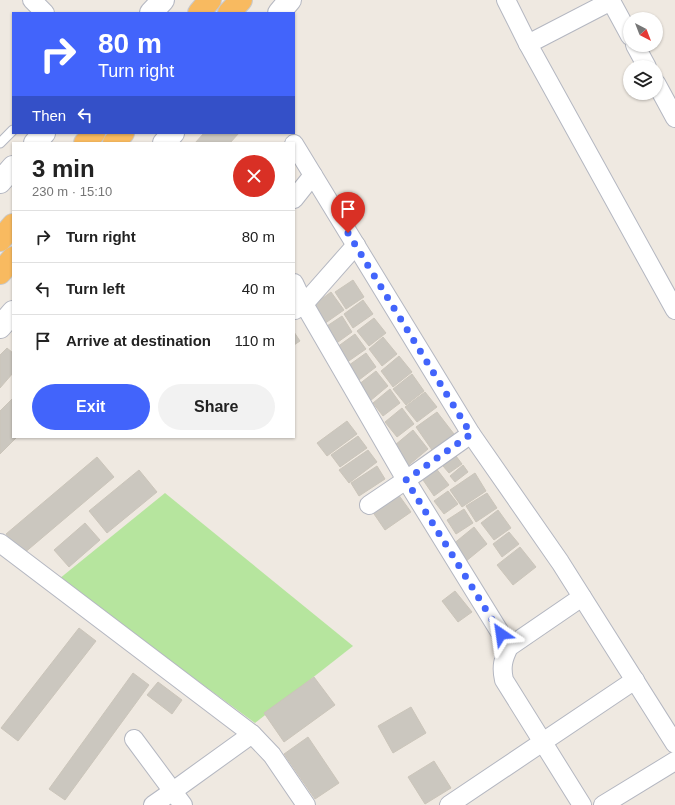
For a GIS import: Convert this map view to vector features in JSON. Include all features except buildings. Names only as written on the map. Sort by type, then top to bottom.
[{"type":"highway","points":[[200,12],[210,0]]},
{"type":"highway","points":[[230,12],[241,0]]},
{"type":"highway","points":[[86,142],[93,134]]},
{"type":"highway","points":[[115,142],[122,134]]},
{"type":"highway","points":[[0,240],[12,226]]},
{"type":"highway","points":[[0,273],[12,259]]},
{"type":"street","points":[[32,0],[44,12]]},
{"type":"street","points":[[152,12],[162,0]]},
{"type":"street","points":[[280,12],[290,0]]},
{"type":"street","points":[[506,0],[528,44],[671,293],[675,310]]},
{"type":"street","points":[[528,44],[611,2],[623,23]]},
{"type":"street","points":[[663,96],[675,118]]},
{"type":"street","points":[[36,142],[43,134]]},
{"type":"street","points":[[165,142],[172,134]]},
{"type":"street","points":[[295,145],[471,434],[560,562],[675,744]]},
{"type":"street","points":[[0,182],[12,168]]},
{"type":"street","points":[[295,198],[313,175]]},
{"type":"street","points":[[299,308],[356,245]]},
{"type":"street","points":[[295,288],[299,308],[509,647]]},
{"type":"street","points":[[0,327],[12,313]]},
{"type":"street","points":[[369,505],[471,434]]},
{"type":"street","points":[[0,543],[252,734],[272,755],[306,805]]},
{"type":"street","points":[[582,597],[509,647],[503,658],[502,664],[504,680],[582,805]]},
{"type":"street","points":[[449,805],[635,680]]},
{"type":"street","points":[[152,805],[178,798],[252,734]]},
{"type":"street","points":[[134,739],[178,798]]},
{"type":"street","points":[[603,805],[675,761]]},
{"type":"lane","points":[[0,143],[12,131]]},
{"type":"green space","points":[[165,493],[353,646],[255,723],[59,579]]},
{"type":"route","points":[[348,233],[471,434],[406,480],[501,634]]}]
